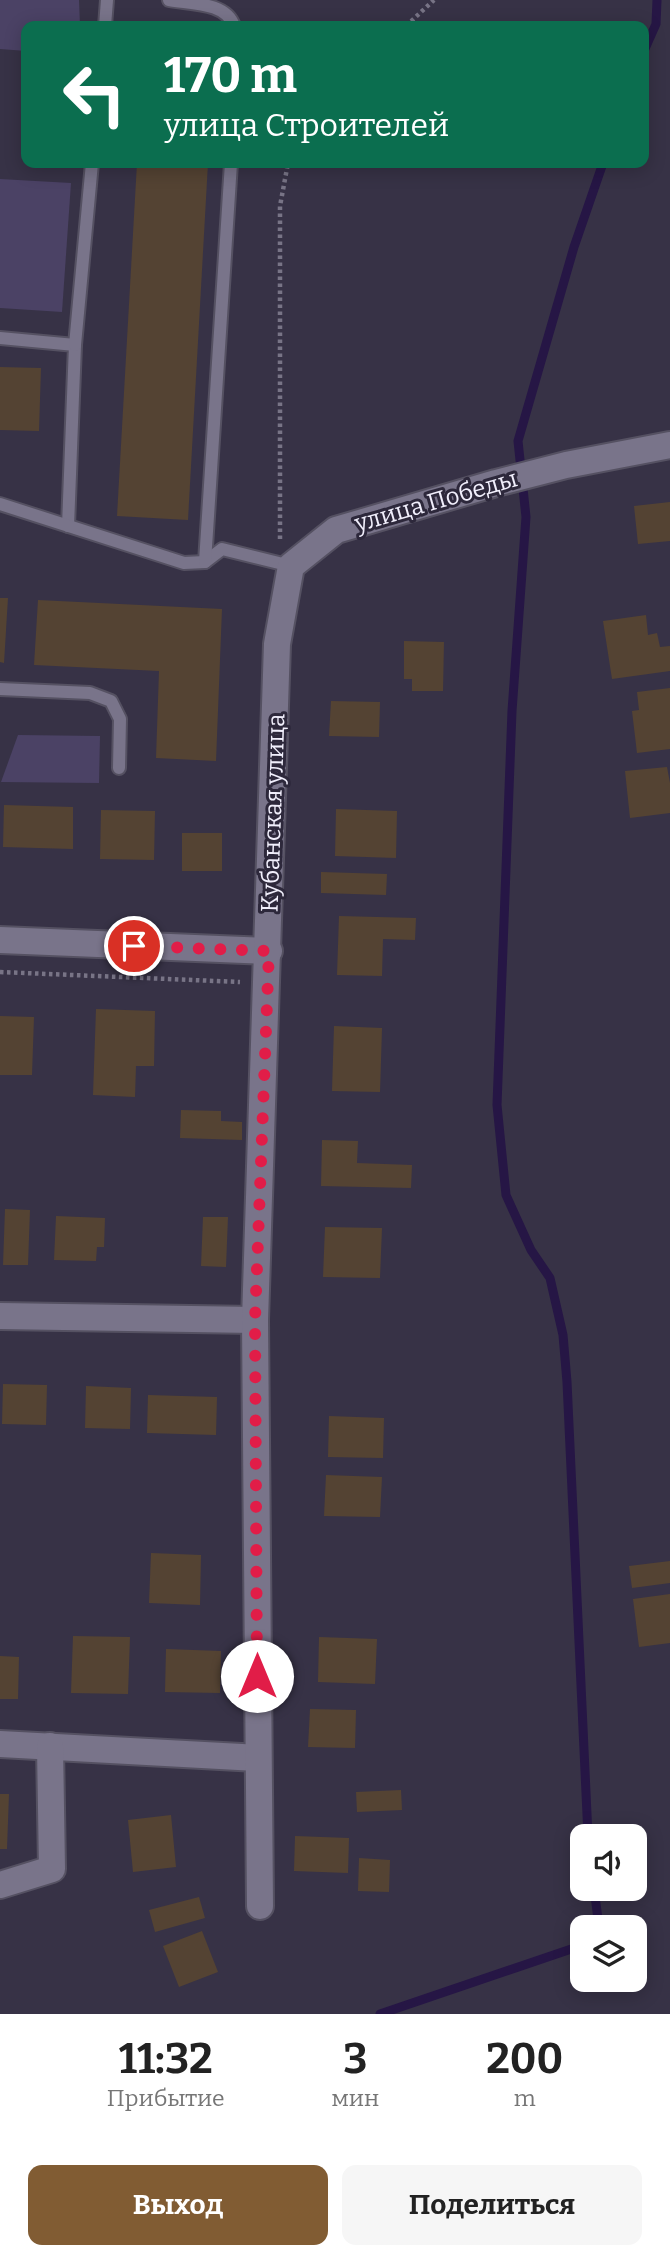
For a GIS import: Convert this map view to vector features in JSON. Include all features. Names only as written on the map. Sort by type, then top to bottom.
[{"type":"street","name":"улица Победы","points":[[286,565],[336,530],[566,465],[670,445]]},
{"type":"street","name":"Кубанская улица","points":[[260,1906],[255,1320],[277,644],[286,565]]},
{"type":"street","points":[[0,940],[269,951]]},
{"type":"street","points":[[0,1316],[255,1320]]},
{"type":"street","points":[[0,1744],[258,1758]]},
{"type":"street","points":[[0,1885],[52,1869],[50,1746]]},
{"type":"lane","points":[[105,21],[107,0]]},
{"type":"lane","points":[[169,0],[221,9],[232,21]]},
{"type":"lane","points":[[68,526],[75,345],[92,168]]},
{"type":"lane","points":[[205,562],[231,168]]},
{"type":"lane","points":[[0,338],[75,345]]},
{"type":"lane","points":[[0,504],[184,563],[205,562],[222,549],[286,565]]},
{"type":"lane","points":[[0,689],[90,693],[111,701],[120,719],[119,768]]},
{"type":"path","points":[[412,21],[435,0]]},
{"type":"path","points":[[286,565],[280,206],[287,168]]},
{"type":"path","points":[[0,972],[267,984]]},
{"type":"shaded area","points":[[0,0],[79,0],[80,21],[21,21],[21,51],[0,49]]},
{"type":"shaded area","points":[[0,179],[71,183],[62,312],[0,308]]},
{"type":"shaded area","points":[[18,735],[100,736],[99,783],[1,782]]},
{"type":"building","points":[[137,168],[208,168],[188,520],[117,516]]},
{"type":"building","points":[[0,367],[41,368],[39,431],[0,430]]},
{"type":"building","points":[[670,502],[670,541],[638,544],[634,506]]},
{"type":"building","points":[[0,598],[8,598],[4,663],[0,662]]},
{"type":"building","points":[[38,600],[222,609],[216,761],[156,758],[159,671],[34,665]]},
{"type":"building","points":[[646,615],[648,635],[657,633],[660,647],[670,646],[670,671],[612,679],[603,621]]},
{"type":"building","points":[[404,641],[444,642],[443,691],[412,691],[412,679],[404,679]]},
{"type":"building","points":[[670,688],[670,749],[637,753],[632,711],[639,710],[637,692]]},
{"type":"building","points":[[331,701],[380,702],[379,737],[329,736]]},
{"type":"building","points":[[667,767],[670,813],[630,818],[625,771]]},
{"type":"building","points":[[4,805],[73,807],[73,849],[3,847]]},
{"type":"building","points":[[336,809],[397,811],[396,858],[335,856]]},
{"type":"building","points":[[101,810],[155,811],[154,860],[100,859]]},
{"type":"building","points":[[182,833],[222,833],[222,871],[182,871]]},
{"type":"building","points":[[321,872],[387,874],[386,895],[321,893]]},
{"type":"building","points":[[339,916],[416,918],[415,940],[383,939],[382,976],[337,975]]},
{"type":"building","points":[[96,1009],[155,1011],[154,1066],[136,1066],[135,1097],[93,1095]]},
{"type":"building","points":[[0,1016],[34,1017],[32,1075],[0,1075]]},
{"type":"building","points":[[334,1026],[382,1028],[380,1092],[332,1091]]},
{"type":"building","points":[[181,1110],[221,1111],[221,1121],[242,1122],[242,1140],[180,1138]]},
{"type":"building","points":[[322,1140],[358,1141],[357,1163],[412,1165],[411,1188],[321,1186]]},
{"type":"building","points":[[5,1209],[30,1210],[28,1265],[3,1265]]},
{"type":"building","points":[[56,1216],[105,1218],[104,1247],[97,1247],[96,1261],[54,1260]]},
{"type":"building","points":[[203,1217],[228,1217],[226,1267],[201,1266]]},
{"type":"building","points":[[325,1227],[382,1228],[380,1278],[323,1277]]},
{"type":"building","points":[[3,1384],[47,1385],[46,1425],[2,1424]]},
{"type":"building","points":[[86,1386],[131,1388],[130,1429],[85,1428]]},
{"type":"building","points":[[148,1395],[217,1397],[216,1435],[147,1433]]},
{"type":"building","points":[[329,1416],[384,1418],[383,1458],[328,1457]]},
{"type":"building","points":[[326,1475],[382,1477],[380,1517],[324,1516]]},
{"type":"building","points":[[151,1553],[201,1555],[200,1605],[149,1603]]},
{"type":"building","points":[[670,1561],[670,1583],[632,1588],[629,1566]]},
{"type":"building","points":[[670,1594],[670,1643],[639,1647],[633,1599]]},
{"type":"building","points":[[73,1636],[130,1637],[128,1694],[71,1693]]},
{"type":"building","points":[[319,1637],[377,1639],[375,1684],[318,1682]]},
{"type":"building","points":[[166,1649],[221,1651],[220,1693],[165,1692]]},
{"type":"building","points":[[0,1656],[19,1657],[18,1699],[0,1699]]},
{"type":"building","points":[[310,1709],[356,1710],[355,1748],[308,1747]]},
{"type":"building","points":[[401,1790],[402,1810],[357,1812],[356,1792]]},
{"type":"building","points":[[0,1794],[9,1794],[7,1849],[0,1849]]},
{"type":"building","points":[[171,1815],[176,1867],[133,1872],[128,1820]]},
{"type":"building","points":[[295,1836],[349,1838],[348,1873],[294,1871]]},
{"type":"building","points":[[359,1858],[390,1860],[389,1892],[358,1891]]},
{"type":"building","points":[[199,1897],[205,1918],[155,1932],[149,1910]]},
{"type":"building","points":[[202,1931],[218,1972],[179,1987],[163,1946]]},
{"type":"waterway","points":[[649,40],[656,24],[657,0]]},
{"type":"waterway","points":[[587,1824],[563,1335],[550,1278],[531,1250],[506,1195],[497,1105],[512,711],[526,517],[518,441],[574,247],[601,168]]},
{"type":"waterway","points":[[596,1901],[597,1915]]},
{"type":"waterway","points":[[380,2014],[570,1949]]},
{"type":"route","points":[[134,946],[269,951],[255,1320],[257,1676]]}]
